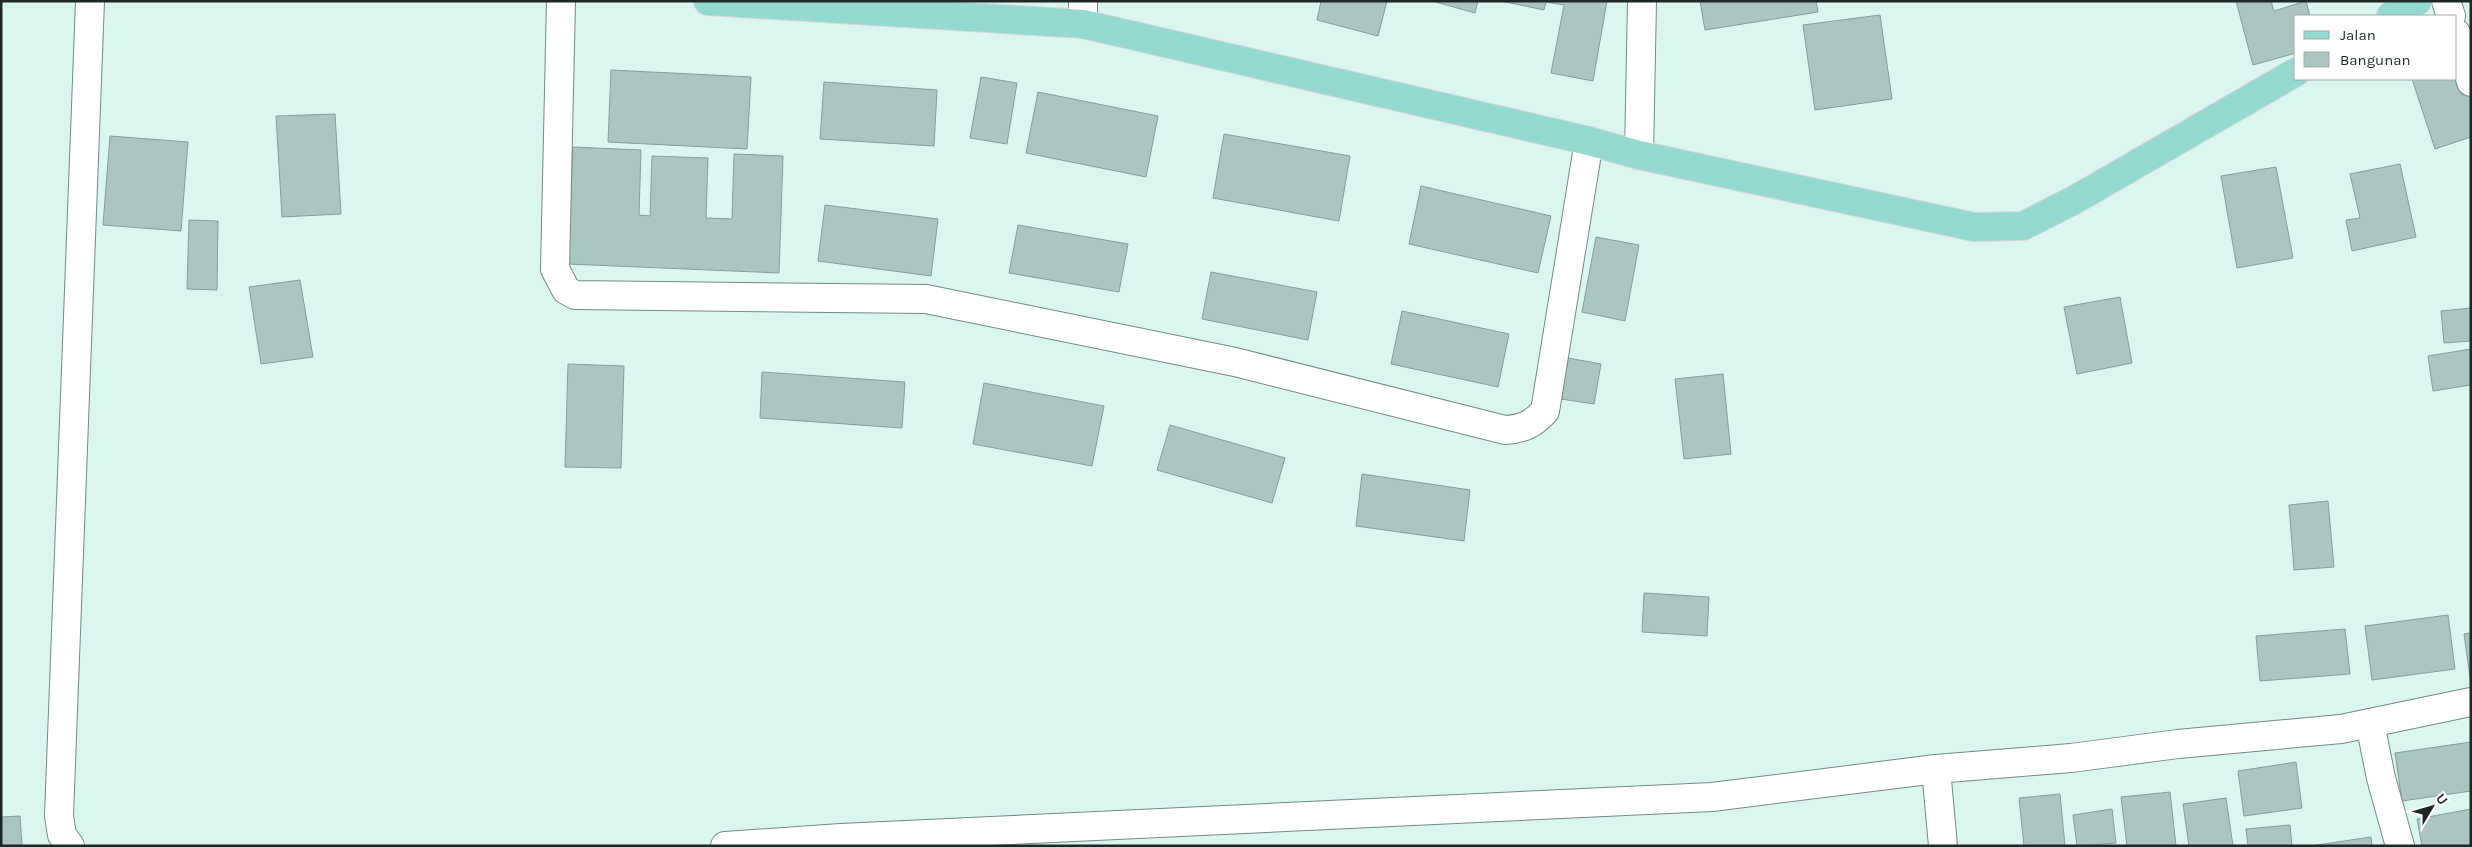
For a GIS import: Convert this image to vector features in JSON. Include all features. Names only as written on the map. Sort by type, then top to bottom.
[{"type":"main road","points":[[708,1],[1083,13],[1638,155],[1974,227],[2023,226],[2076,199],[2294,73]]},
{"type":"main road","points":[[2393,15],[2417,1]]},
{"type":"street","points":[[70,846],[62,835],[59,816],[90,1]]},
{"type":"street","points":[[561,1],[555,269],[566,290],[575,295],[926,299],[1235,362],[1505,430],[1520,429],[1535,422],[1545,411],[1589,141]]},
{"type":"street","points":[[1638,155],[1642,1]]},
{"type":"street","points":[[2446,1],[2451,15]]},
{"type":"street","points":[[2457,36],[2471,82]]},
{"type":"street","points":[[725,846],[851,838],[1712,797],[1936,769],[2071,758],[2178,744],[2341,729],[2471,702]]},
{"type":"street","points":[[2370,723],[2381,778],[2400,846]]},
{"type":"street","points":[[1936,769],[1943,846]]},
{"type":"building","points":[[1321,1],[1387,1],[1378,36],[1317,20]]},
{"type":"building","points":[[1432,1],[1478,1],[1475,13]]},
{"type":"building","points":[[1501,1],[1607,1],[1593,81],[1551,73],[1564,5],[1546,2],[1544,10]]},
{"type":"building","points":[[1700,1],[1816,1],[1818,12],[1705,30]]},
{"type":"building","points":[[2236,1],[2271,1],[2274,11],[2306,1],[2310,15],[2294,15],[2294,54],[2253,65]]},
{"type":"building","points":[[1880,15],[1892,99],[1815,110],[1803,25]]},
{"type":"building","points":[[2457,55],[2471,99],[2471,137],[2435,149],[2412,80],[2457,80]]},
{"type":"building","points":[[611,70],[751,77],[747,149],[608,142]]},
{"type":"building","points":[[981,77],[1017,83],[1007,144],[970,138]]},
{"type":"building","points":[[824,82],[937,90],[934,146],[820,139]]},
{"type":"building","points":[[1038,92],[1158,116],[1146,177],[1026,153]]},
{"type":"building","points":[[335,114],[341,214],[282,217],[276,116]]},
{"type":"building","points":[[1224,134],[1350,156],[1339,221],[1213,198]]},
{"type":"building","points":[[110,136],[188,142],[181,231],[103,225]]},
{"type":"building","points":[[573,147],[641,150],[639,215],[650,216],[652,156],[708,158],[706,218],[732,219],[734,154],[783,156],[779,273],[568,264]]},
{"type":"building","points":[[2400,164],[2416,237],[2352,251],[2346,220],[2360,218],[2350,174]]},
{"type":"building","points":[[2276,167],[2293,258],[2237,268],[2221,176]]},
{"type":"building","points":[[1421,186],[1551,216],[1538,273],[1409,244]]},
{"type":"building","points":[[825,205],[938,219],[931,276],[818,261]]},
{"type":"building","points":[[189,220],[218,221],[217,290],[187,289]]},
{"type":"building","points":[[1018,225],[1128,244],[1119,292],[1009,273]]},
{"type":"building","points":[[1596,237],[1639,245],[1625,321],[1582,312]]},
{"type":"building","points":[[1211,272],[1317,292],[1308,340],[1202,319]]},
{"type":"building","points":[[300,280],[313,357],[261,364],[249,287]]},
{"type":"building","points":[[2120,297],[2132,363],[2077,374],[2064,307]]},
{"type":"building","points":[[2471,308],[2471,341],[2444,343],[2441,311]]},
{"type":"building","points":[[1402,311],[1509,334],[1498,387],[1391,364]]},
{"type":"building","points":[[2471,349],[2471,385],[2433,391],[2428,356]]},
{"type":"building","points":[[1568,358],[1601,364],[1594,404],[1561,399]]},
{"type":"building","points":[[568,364],[624,366],[621,468],[565,467]]},
{"type":"building","points":[[762,372],[905,382],[902,428],[760,418]]},
{"type":"building","points":[[1723,374],[1731,454],[1684,459],[1675,379]]},
{"type":"building","points":[[984,383],[1104,406],[1092,466],[973,444]]},
{"type":"building","points":[[1170,425],[1285,458],[1272,503],[1157,470]]},
{"type":"building","points":[[1362,474],[1470,490],[1464,541],[1356,526]]},
{"type":"building","points":[[2328,501],[2334,567],[2294,570],[2289,505]]},
{"type":"building","points":[[1644,593],[1709,597],[1707,636],[1642,632]]},
{"type":"building","points":[[2448,615],[2455,669],[2372,680],[2365,626]]},
{"type":"building","points":[[2345,629],[2350,674],[2260,681],[2256,636]]},
{"type":"building","points":[[2471,633],[2471,684],[2464,634]]},
{"type":"building","points":[[2471,742],[2471,791],[2402,801],[2395,753]]},
{"type":"building","points":[[2296,762],[2302,808],[2244,816],[2238,771]]},
{"type":"building","points":[[2170,792],[2176,846],[2127,846],[2121,797]]},
{"type":"building","points":[[2060,794],[2065,846],[2024,846],[2019,798]]},
{"type":"building","points":[[2226,798],[2233,846],[2189,846],[2183,804]]},
{"type":"building","points":[[2112,809],[2116,843],[2077,846],[2073,815]]},
{"type":"building","points":[[2471,809],[2471,846],[2422,846],[2417,819]]},
{"type":"building","points":[[20,816],[22,846],[1,846],[1,817]]},
{"type":"building","points":[[2290,825],[2292,846],[2248,846],[2246,829]]},
{"type":"building","points":[[2371,837],[2372,846],[2310,846]]}]
